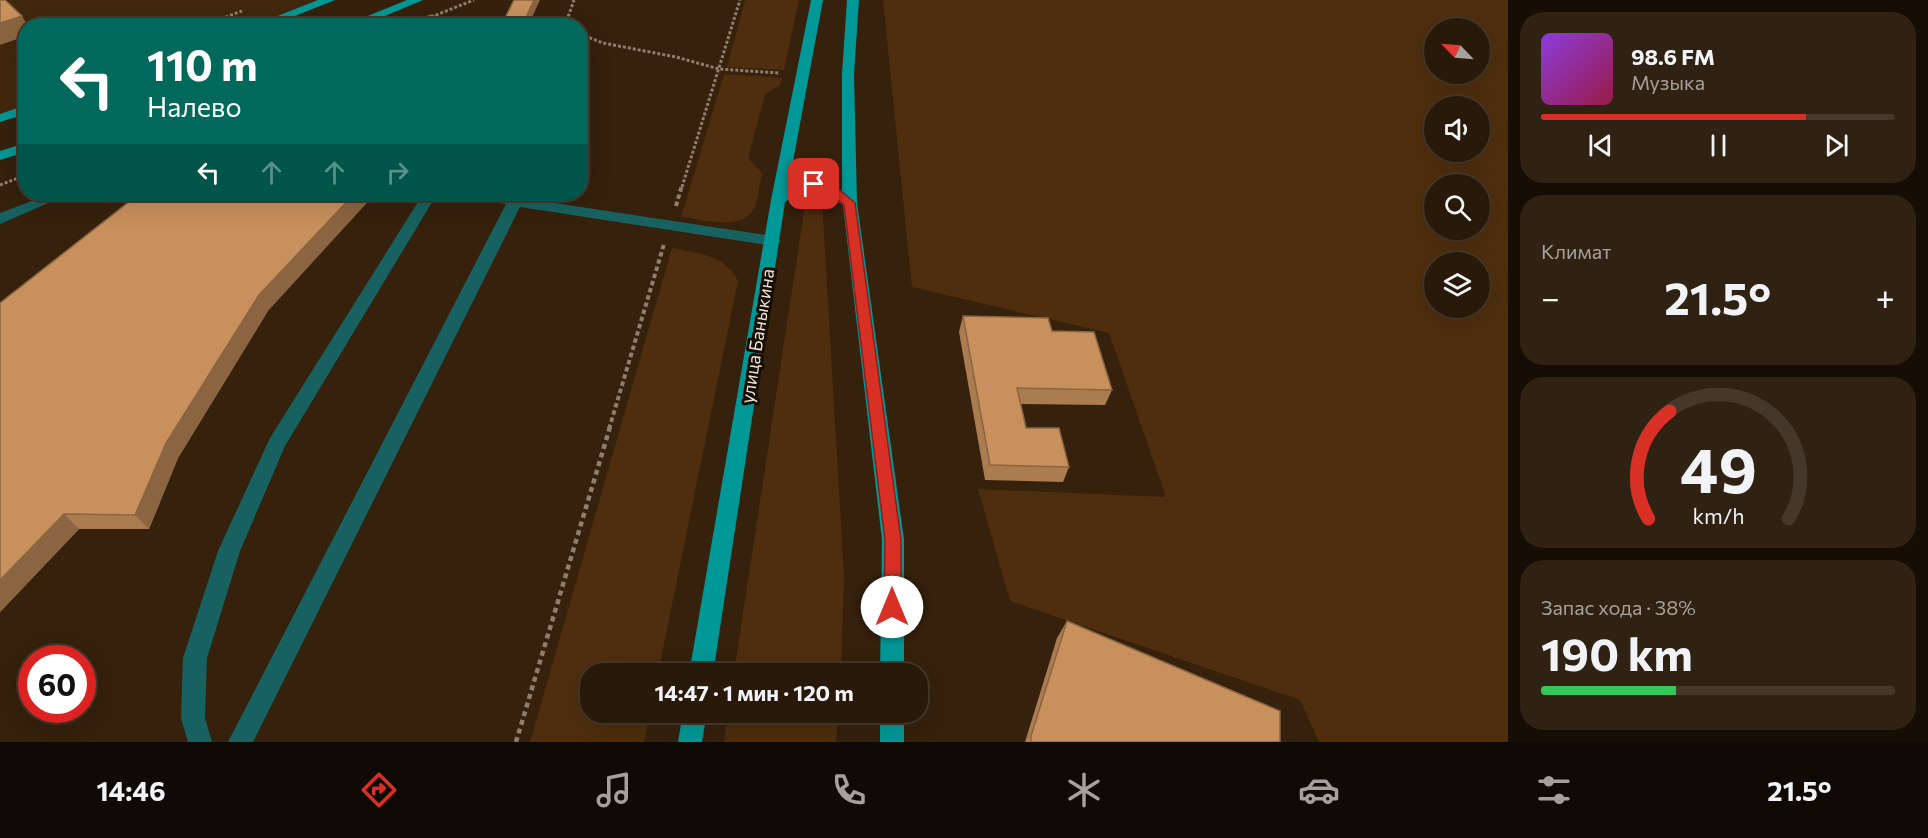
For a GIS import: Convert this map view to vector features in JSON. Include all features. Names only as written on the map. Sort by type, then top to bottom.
[{"type":"main road","points":[[280,18],[329,0]]},
{"type":"main road","points":[[370,18],[417,0]]},
{"type":"main road","name":"улица Баныкина","points":[[703,663],[778,200],[817,0]]},
{"type":"main road","points":[[853,0],[848,74],[850,203],[893,540],[892,663]]},
{"type":"main road","points":[[0,118],[18,112]]},
{"type":"main road","points":[[0,156],[18,150]]},
{"type":"main road","points":[[778,200],[796,188],[814,184],[832,190],[850,203]]},
{"type":"main road","points":[[690,742],[693,723]]},
{"type":"main road","points":[[892,723],[892,742]]},
{"type":"lane","points":[[0,219],[45,201]]},
{"type":"lane","points":[[200,742],[194,718],[195,658],[229,551],[277,443],[426,201]]},
{"type":"lane","points":[[504,201],[773,241]]},
{"type":"lane","points":[[240,742],[514,203]]},
{"type":"path","points":[[430,17],[474,0]]},
{"type":"path","points":[[568,18],[574,0]]},
{"type":"path","points":[[516,742],[669,227],[740,0]]},
{"type":"path","points":[[224,18],[243,11]]},
{"type":"path","points":[[588,37],[603,43],[676,57],[719,69],[784,73]]},
{"type":"path","points":[[0,185],[18,178]]},
{"type":"shaded area","points":[[0,0],[332,0],[281,18],[18,18],[18,114],[0,120]]},
{"type":"shaded area","points":[[745,0],[799,0],[784,70],[727,67]]},
{"type":"shaded area","points":[[883,0],[1508,0],[1508,742],[1319,742],[1300,700],[1010,601],[978,489],[1166,497],[1109,333],[912,287]]},
{"type":"shaded area","points":[[724,74],[782,78],[779,86],[765,94],[748,158],[762,173],[757,200],[750,214],[736,222],[727,223],[681,217]]},
{"type":"shaded area","points":[[819,193],[822,198],[844,578],[841,663],[736,663],[806,198],[809,194]]},
{"type":"shaded area","points":[[672,248],[719,260],[733,272],[738,281],[660,663],[580,663],[580,723],[648,723],[644,742],[530,742]]},
{"type":"shaded area","points":[[727,723],[837,723],[836,742],[724,742]]},
{"type":"building","points":[[0,0],[5,0],[22,16],[0,23]]},
{"type":"building","points":[[514,0],[534,0],[526,18],[505,18]]},
{"type":"building","points":[[431,15],[441,18],[424,18]]},
{"type":"building","points":[[130,201],[347,201],[259,295],[166,443],[135,515],[64,514],[0,580],[0,303]]},
{"type":"building","points":[[963,316],[1048,318],[1052,331],[1094,332],[1112,390],[1017,388],[1026,428],[1059,428],[1069,467],[990,465]]},
{"type":"building","points":[[1067,621],[1280,711],[1280,742],[1031,742]]},
{"type":"route","points":[[814,184],[832,190],[850,203],[893,540],[892,607]]}]
